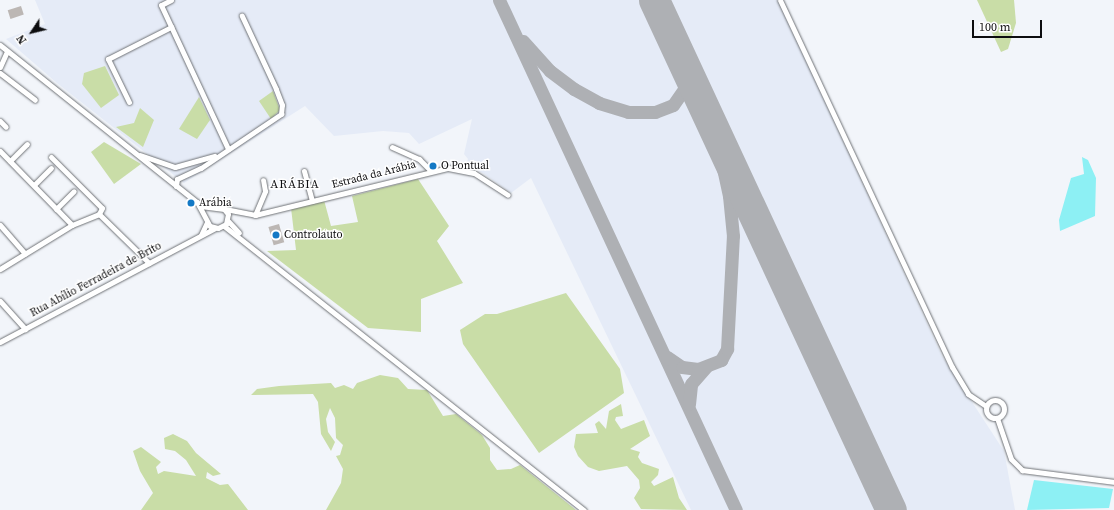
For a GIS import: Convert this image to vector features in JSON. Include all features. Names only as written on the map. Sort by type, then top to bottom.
[{"type":"street","points":[[171,0],[160,3],[228,149]]},
{"type":"street","points":[[780,0],[952,367],[973,400],[986,406]]},
{"type":"street","points":[[176,186],[177,179],[274,120],[282,110],[276,89],[242,16]]},
{"type":"street","points":[[129,102],[108,59],[171,27]]},
{"type":"street","points":[[0,45],[200,206],[207,220],[215,228],[224,226],[245,240],[584,510]]},
{"type":"street","points":[[0,67],[7,51]]},
{"type":"street","points":[[0,74],[34,100]]},
{"type":"street","points":[[0,121],[6,127]]},
{"type":"street","points":[[10,161],[27,144]]},
{"type":"street","points":[[392,147],[419,159],[431,171]]},
{"type":"street","points":[[0,151],[72,225]]},
{"type":"street","points":[[136,154],[175,167],[222,153]]},
{"type":"street","points":[[0,268],[72,225],[99,214],[102,208],[51,157]]},
{"type":"street","points":[[34,185],[51,168]]},
{"type":"street","name":"Estrada da Arábia","points":[[240,214],[255,215],[431,171],[456,168],[474,173],[508,195]]},
{"type":"street","points":[[304,171],[312,201]]},
{"type":"street","points":[[255,215],[264,191],[263,180]]},
{"type":"street","points":[[56,209],[74,191]]},
{"type":"street","points":[[200,206],[224,209],[240,214]]},
{"type":"street","points":[[200,235],[213,207]]},
{"type":"street","points":[[224,209],[228,219],[245,240]]},
{"type":"street","points":[[99,214],[149,263]]},
{"type":"street","points":[[224,226],[228,219],[240,214]]},
{"type":"street","points":[[0,225],[25,254]]},
{"type":"street","name":"Rua Abílio Ferradeira de Brito","points":[[0,342],[215,228]]},
{"type":"street","points":[[0,301],[25,329]]},
{"type":"street","points":[[986,406],[994,400],[1002,404],[1003,412],[997,418]]},
{"type":"street","points":[[986,406],[988,415],[997,418]]},
{"type":"street","points":[[997,418],[1011,459],[1022,470],[1114,482]]},
{"type":"shaded area","points":[[35,0],[778,0],[942,356],[1004,451],[1015,510],[691,510],[531,178],[511,193],[483,173],[466,165],[468,159],[464,154],[472,119],[419,144],[409,133],[383,131],[334,136],[305,106],[184,183],[57,83],[6,39],[45,24]]},
{"type":"green space","points":[[977,0],[1014,0],[1016,23],[1008,49],[1001,52]]},
{"type":"green space","points":[[105,66],[119,95],[101,108],[82,84],[84,73]]},
{"type":"green space","points":[[273,91],[280,110],[271,119],[259,101]]},
{"type":"green space","points":[[199,97],[210,120],[197,139],[179,129]]},
{"type":"green space","points":[[140,108],[154,120],[143,147],[116,127],[134,123]]},
{"type":"green space","points":[[104,142],[141,164],[114,184],[91,152]]},
{"type":"green space","points":[[418,179],[449,226],[437,241],[463,283],[421,299],[421,332],[368,328],[267,251],[296,250],[291,208],[324,200],[331,226],[358,222],[352,196]]},
{"type":"green space","points":[[566,293],[620,369],[624,393],[539,453],[463,344],[460,330],[485,314],[497,314]]},
{"type":"green space","points":[[380,375],[398,378],[408,389],[427,390],[443,416],[456,414],[482,435],[490,448],[490,460],[497,470],[511,469],[520,465],[576,510],[326,510],[341,483],[343,469],[336,456],[340,455],[343,445],[336,438],[335,418],[330,408],[326,419],[328,432],[335,442],[331,451],[321,434],[318,402],[313,394],[251,395],[257,389],[279,386],[331,383],[335,388],[344,385],[353,389],[357,383]]},
{"type":"green space","points":[[621,404],[623,416],[616,417],[615,420],[621,429],[644,420],[650,436],[630,449],[640,452],[638,457],[642,463],[659,469],[658,475],[651,482],[654,486],[673,477],[679,498],[687,510],[641,509],[634,498],[640,488],[639,480],[627,466],[599,471],[588,467],[578,456],[574,447],[576,434],[598,433],[595,424],[599,421],[606,429],[609,411]]},
{"type":"green space","points":[[173,434],[187,441],[196,453],[221,474],[213,476],[207,472],[206,478],[220,485],[228,484],[248,510],[141,510],[153,493],[140,471],[133,451],[141,447],[161,462],[156,467],[158,474],[164,471],[196,476],[186,460],[175,451],[165,449],[164,438]]},
{"type":"water","points":[[1082,157],[1088,160],[1096,178],[1095,216],[1060,231],[1059,220],[1071,178],[1084,174]]},
{"type":"water","points":[[1034,480],[1113,489],[1109,508],[1027,510]]},
{"type":"building","points":[[21,6],[24,15],[10,19],[8,10]]},
{"type":"building","name":"Controlauto","points":[[279,224],[284,242],[274,245],[268,227]]},
{"type":"taxiway","points":[[499,0],[736,510]]},
{"type":"taxiway","points":[[523,41],[550,71],[574,89],[599,103],[628,112],[655,112],[673,105],[687,85],[686,69]]},
{"type":"taxiway","points":[[667,357],[682,367],[698,369],[721,360],[727,349],[733,236],[729,196],[716,136]]},
{"type":"taxiway","points":[[689,404],[691,384],[706,367]]},
{"type":"taxiway","points":[[884,510],[885,497]]},
{"type":"runway","points":[[654,0],[891,510]]},
{"type":"place","name":"O Pontual","points":[[433,166]]},
{"type":"place","name":"Arábia","points":[[191,203]]},
{"type":"place","name":"Controlauto","points":[[276,235]]},
{"type":"district","name":"ARÁBIA","points":[[295,185]]}]
